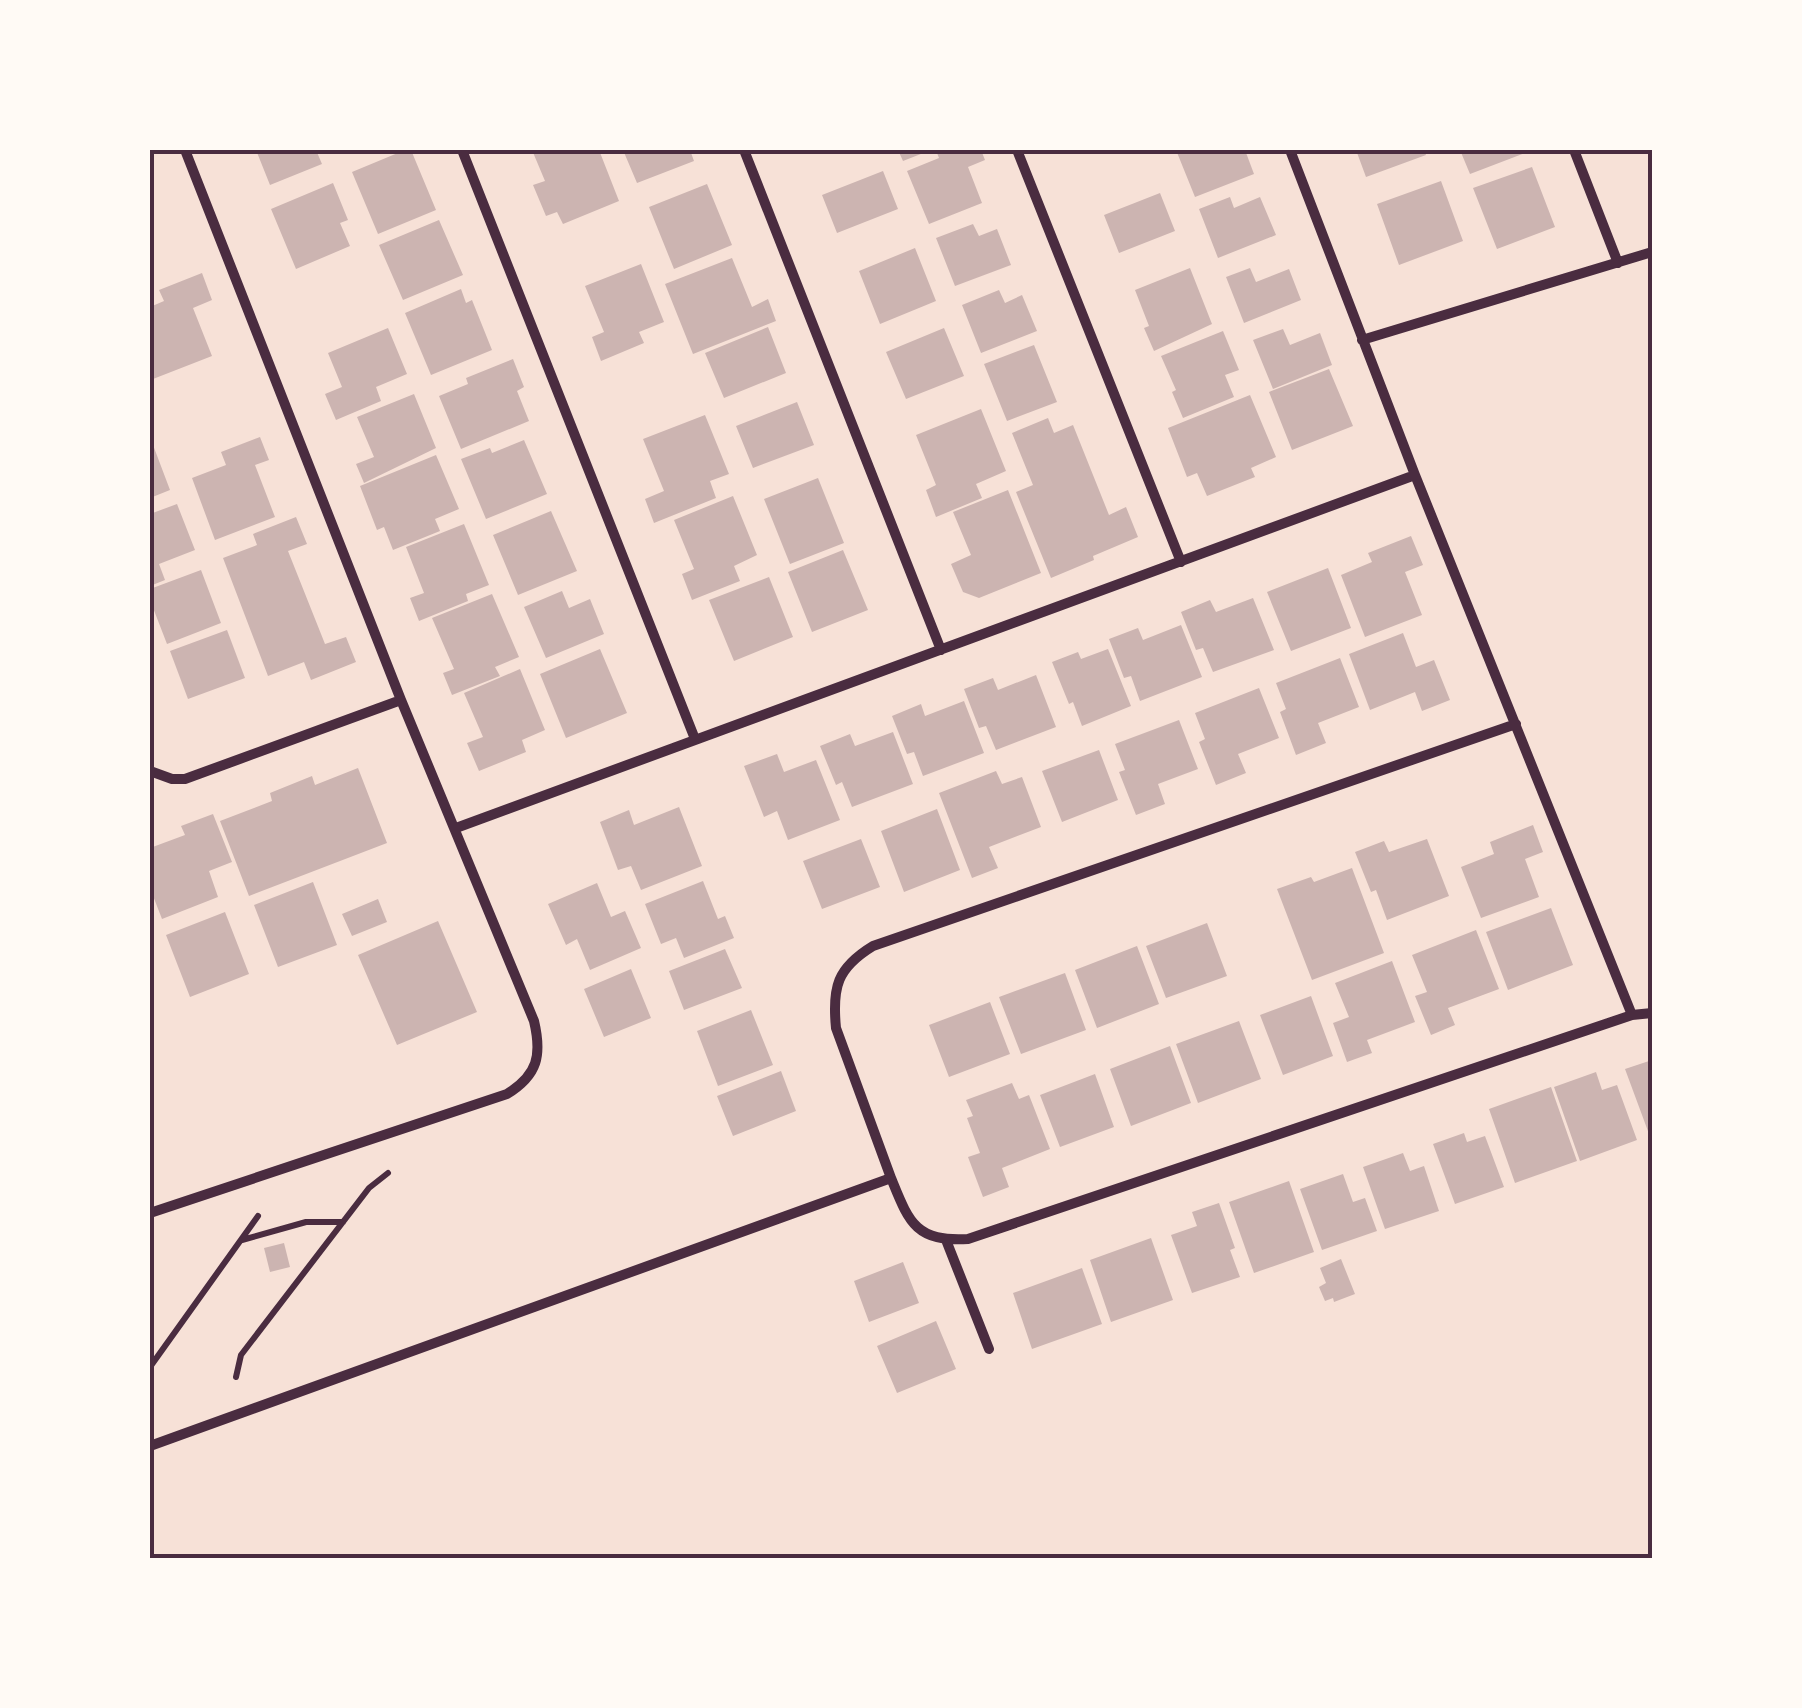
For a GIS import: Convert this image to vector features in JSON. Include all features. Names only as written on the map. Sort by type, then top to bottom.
[{"type":"street","points":[[150,1214],[507,1094],[525,1083],[538,1061],[534,1021],[401,700],[184,150]]},
{"type":"street","points":[[462,150],[696,739]]},
{"type":"street","points":[[744,150],[941,650]]},
{"type":"street","points":[[1017,150],[1181,562]]},
{"type":"street","points":[[1290,150],[1415,475],[1632,1015]]},
{"type":"street","points":[[1574,150],[1618,263]]},
{"type":"street","points":[[1362,340],[1652,252]]},
{"type":"street","points":[[456,828],[1415,475]]},
{"type":"street","points":[[150,771],[172,780],[185,779],[401,700]]},
{"type":"street","points":[[1516,724],[873,946],[854,958],[839,978],[834,1002],[836,1028],[891,1178],[914,1225],[933,1238],[946,1240],[988,1233],[1632,1015],[1652,1013]]},
{"type":"street","points":[[150,1446],[891,1178]]},
{"type":"street","points":[[946,1240],[989,1349]]},
{"type":"path","points":[[246,1412],[236,1371],[241,1355],[369,1188],[402,1163],[398,1129]]},
{"type":"path","points":[[150,1366],[262,1211],[256,1176]]},
{"type":"path","points":[[240,1240],[306,1222],[344,1222]]},
{"type":"building","points":[[256,150],[316,150],[322,164],[270,185]]},
{"type":"building","points":[[411,150],[436,210],[378,234],[352,172]]},
{"type":"building","points":[[532,150],[599,150],[619,201],[563,224],[557,212],[546,216],[533,185],[545,181]]},
{"type":"building","points":[[623,150],[690,150],[694,161],[637,183]]},
{"type":"building","points":[[898,150],[931,150],[903,161]]},
{"type":"building","points":[[981,150],[985,160],[968,167],[982,203],[929,224],[907,171],[939,158],[937,153]]},
{"type":"building","points":[[1176,150],[1245,150],[1254,174],[1195,197]]},
{"type":"building","points":[[1356,150],[1424,150],[1426,155],[1366,177]]},
{"type":"building","points":[[1460,150],[1524,150],[1525,153],[1470,174]]},
{"type":"building","points":[[1532,167],[1555,227],[1497,249],[1473,188]]},
{"type":"building","points":[[883,171],[898,209],[837,233],[822,195]]},
{"type":"building","points":[[1441,181],[1463,241],[1399,265],[1377,204]]},
{"type":"building","points":[[333,183],[348,220],[340,223],[350,246],[296,269],[271,209]]},
{"type":"building","points":[[707,184],[732,245],[674,269],[649,207]]},
{"type":"building","points":[[1160,193],[1175,231],[1119,253],[1104,215]]},
{"type":"building","points":[[1230,197],[1234,208],[1260,197],[1276,235],[1218,258],[1199,209]]},
{"type":"building","points":[[439,220],[463,275],[403,300],[379,245]]},
{"type":"building","points":[[973,224],[979,236],[997,229],[1011,265],[955,286],[936,238]]},
{"type":"building","points":[[915,248],[936,301],[880,324],[859,271]]},
{"type":"building","points":[[732,258],[752,307],[768,299],[776,321],[693,354],[665,284]]},
{"type":"building","points":[[641,264],[664,322],[639,332],[644,343],[601,361],[592,337],[604,332],[585,286]]},
{"type":"building","points":[[1190,268],[1212,324],[1154,351],[1135,290]]},
{"type":"building","points":[[1250,268],[1256,282],[1289,269],[1301,300],[1244,323],[1226,277]]},
{"type":"building","points":[[202,273],[212,300],[193,308],[212,356],[153,379],[150,307],[164,301],[159,290]]},
{"type":"building","points":[[461,289],[466,303],[472,300],[492,350],[431,375],[405,313]]},
{"type":"building","points":[[999,290],[1005,303],[1022,295],[1037,331],[981,353],[962,305]]},
{"type":"building","points":[[768,327],[786,373],[724,398],[705,353]]},
{"type":"building","points":[[388,328],[407,374],[376,387],[381,401],[336,420],[325,394],[342,387],[328,353]]},
{"type":"building","points":[[944,328],[964,376],[906,399],[886,352]]},
{"type":"building","points":[[1283,329],[1290,345],[1320,333],[1332,365],[1273,389],[1253,340]]},
{"type":"building","points":[[1223,331],[1239,370],[1225,375],[1234,397],[1183,418],[1161,356]]},
{"type":"building","points":[[1034,345],[1057,402],[1007,421],[984,364]]},
{"type":"building","points":[[513,359],[524,387],[517,391],[529,421],[461,449],[439,396],[468,384],[466,378]]},
{"type":"building","points":[[1329,369],[1353,426],[1292,450],[1269,392]]},
{"type":"building","points":[[414,394],[436,448],[364,483],[356,464],[374,457],[357,417]]},
{"type":"building","points":[[1250,395],[1276,457],[1251,468],[1255,477],[1207,496],[1197,473],[1187,477],[1168,428]]},
{"type":"building","points":[[797,402],[814,445],[753,468],[736,426]]},
{"type":"building","points":[[981,409],[1006,471],[976,484],[982,498],[936,517],[926,490],[936,485],[916,435]]},
{"type":"building","points":[[705,415],[729,474],[710,481],[716,498],[654,523],[645,499],[664,491],[643,439]]},
{"type":"building","points":[[1048,418],[1054,433],[1073,425],[1109,515],[1126,507],[1138,537],[1051,578],[1016,492],[1033,485],[1012,433]]},
{"type":"building","points":[[150,437],[170,490],[150,498]]},
{"type":"building","points":[[260,437],[269,460],[255,465],[275,517],[215,540],[192,478],[226,465],[221,452]]},
{"type":"building","points":[[524,440],[547,494],[486,519],[461,459],[490,448],[492,453]]},
{"type":"building","points":[[436,455],[459,509],[435,519],[440,531],[393,550],[384,527],[377,530],[360,486]]},
{"type":"building","points":[[818,478],[844,543],[790,564],[764,499]]},
{"type":"building","points":[[1008,490],[1041,573],[979,598],[963,592],[951,564],[971,555],[953,512]]},
{"type":"building","points":[[733,496],[757,555],[734,566],[740,581],[692,600],[682,574],[694,569],[674,520]]},
{"type":"building","points":[[177,504],[195,550],[159,564],[165,580],[150,586],[150,514]]},
{"type":"building","points":[[551,511],[577,571],[518,595],[493,535]]},
{"type":"building","points":[[296,517],[307,544],[288,551],[325,644],[346,637],[356,662],[311,680],[304,662],[268,676],[223,558],[257,545],[253,534]]},
{"type":"building","points":[[464,524],[489,585],[466,594],[468,601],[419,621],[410,598],[424,593],[406,547]]},
{"type":"building","points":[[1411,536],[1423,565],[1405,572],[1422,615],[1365,637],[1341,575],[1372,562],[1368,553]]},
{"type":"building","points":[[843,550],[868,610],[812,632],[788,572]]},
{"type":"building","points":[[1328,568],[1351,628],[1291,651],[1267,592]]},
{"type":"building","points":[[201,570],[221,623],[167,644],[150,600],[150,589]]},
{"type":"building","points":[[769,577],[793,637],[734,661],[709,600]]},
{"type":"building","points":[[562,591],[569,608],[590,599],[604,634],[546,658],[524,607]]},
{"type":"building","points":[[492,594],[519,657],[495,667],[500,676],[452,695],[443,673],[454,669],[432,618]]},
{"type":"building","points":[[1253,598],[1274,650],[1213,672],[1203,648],[1196,650],[1181,612],[1210,600],[1216,612]]},
{"type":"building","points":[[1181,625],[1202,677],[1140,701],[1131,676],[1124,678],[1109,639],[1138,628],[1143,640]]},
{"type":"building","points":[[227,630],[245,678],[188,699],[170,651]]},
{"type":"building","points":[[1403,633],[1416,667],[1434,660],[1450,700],[1422,711],[1415,692],[1370,710],[1349,654]]},
{"type":"building","points":[[600,649],[627,713],[566,738],[540,674]]},
{"type":"building","points":[[1108,649],[1131,706],[1082,726],[1052,662],[1078,652],[1081,659]]},
{"type":"building","points":[[1340,658],[1359,707],[1318,723],[1326,743],[1296,755],[1280,712],[1286,709],[1276,683]]},
{"type":"building","points":[[520,669],[545,730],[522,740],[526,752],[479,771],[467,743],[483,737],[464,693]]},
{"type":"building","points":[[1036,675],[1056,727],[996,750],[986,726],[979,728],[964,689],[993,678],[998,690]]},
{"type":"building","points":[[1259,688],[1279,738],[1238,754],[1246,773],[1216,785],[1199,742],[1205,739],[1195,713]]},
{"type":"building","points":[[964,701],[984,753],[923,776],[914,752],[907,754],[892,716],[921,704],[925,716]]},
{"type":"building","points":[[1179,720],[1198,769],[1158,784],[1165,804],[1136,815],[1119,772],[1125,770],[1115,744]]},
{"type":"building","points":[[893,732],[913,784],[852,807],[842,782],[836,785],[820,746],[850,734],[855,746]]},
{"type":"building","points":[[1099,750],[1118,800],[1062,822],[1042,771]]},
{"type":"building","points":[[777,754],[784,772],[816,760],[840,820],[788,840],[777,811],[764,817],[744,766]]},
{"type":"building","points":[[358,768],[387,843],[249,896],[220,821],[272,801],[270,793],[312,776],[315,785]]},
{"type":"building","points":[[996,771],[1002,784],[1022,777],[1041,827],[989,847],[998,868],[972,878],[939,793]]},
{"type":"building","points":[[679,807],[702,866],[641,890],[631,866],[618,870],[600,822],[629,810],[634,825]]},
{"type":"building","points":[[937,809],[960,870],[904,892],[881,831]]},
{"type":"building","points":[[213,814],[232,862],[209,871],[218,897],[162,919],[150,888],[150,848],[185,835],[181,826]]},
{"type":"building","points":[[1533,825],[1543,852],[1525,859],[1539,897],[1481,918],[1461,867],[1494,854],[1490,842]]},
{"type":"building","points":[[861,839],[880,887],[822,909],[803,861]]},
{"type":"building","points":[[1427,839],[1449,896],[1387,920],[1355,852],[1384,841],[1389,852]]},
{"type":"building","points":[[1352,868],[1384,953],[1312,980],[1277,889],[1311,877],[1314,882]]},
{"type":"building","points":[[703,881],[718,919],[725,916],[734,938],[684,958],[676,938],[661,944],[645,904]]},
{"type":"building","points":[[313,882],[337,945],[278,967],[254,905]]},
{"type":"building","points":[[597,883],[611,917],[625,911],[641,948],[590,970],[577,939],[566,945],[548,904]]},
{"type":"building","points":[[378,899],[387,922],[352,936],[342,914]]},
{"type":"building","points":[[1551,908],[1573,965],[1508,990],[1486,932]]},
{"type":"building","points":[[225,912],[249,974],[190,997],[166,935]]},
{"type":"building","points":[[438,921],[477,1012],[397,1045],[358,955]]},
{"type":"building","points":[[1207,923],[1227,976],[1166,998],[1146,946]]},
{"type":"building","points":[[1476,930],[1499,989],[1448,1008],[1455,1025],[1431,1035],[1415,996],[1427,992],[1412,955]]},
{"type":"building","points":[[1137,946],[1159,1004],[1097,1028],[1075,970]]},
{"type":"building","points":[[725,949],[742,988],[684,1010],[669,971]]},
{"type":"building","points":[[1392,961],[1415,1022],[1367,1040],[1372,1053],[1347,1062],[1333,1023],[1349,1017],[1335,983]]},
{"type":"building","points":[[631,969],[651,1018],[604,1037],[584,989]]},
{"type":"building","points":[[1065,973],[1086,1030],[1021,1054],[999,997]]},
{"type":"building","points":[[1311,996],[1333,1056],[1283,1075],[1260,1015]]},
{"type":"building","points":[[990,1002],[1010,1054],[949,1077],[929,1025]]},
{"type":"building","points":[[751,1010],[773,1065],[718,1086],[697,1031]]},
{"type":"building","points":[[1239,1021],[1261,1079],[1198,1103],[1176,1044]]},
{"type":"building","points":[[1170,1046],[1191,1103],[1131,1126],[1110,1069]]},
{"type":"building","points":[[1652,1060],[1652,1142],[1625,1069]]},
{"type":"building","points":[[781,1071],[796,1111],[733,1136],[717,1096]]},
{"type":"building","points":[[1596,1072],[1602,1090],[1617,1085],[1637,1140],[1580,1161],[1554,1087]]},
{"type":"building","points":[[1095,1074],[1114,1127],[1060,1147],[1040,1095]]},
{"type":"building","points":[[1012,1083],[1019,1099],[1029,1095],[1050,1149],[1002,1168],[1009,1187],[983,1197],[968,1157],[980,1153],[967,1118],[973,1116],[966,1100]]},
{"type":"building","points":[[1551,1087],[1577,1161],[1515,1183],[1489,1109]]},
{"type":"building","points":[[1464,1133],[1467,1142],[1485,1136],[1504,1187],[1455,1204],[1433,1144]]},
{"type":"building","points":[[1403,1153],[1410,1171],[1424,1166],[1439,1211],[1385,1229],[1363,1167]]},
{"type":"building","points":[[1343,1174],[1353,1202],[1365,1198],[1377,1231],[1322,1250],[1300,1189]]},
{"type":"building","points":[[1289,1181],[1314,1252],[1254,1273],[1229,1202]]},
{"type":"building","points":[[1219,1203],[1235,1248],[1230,1250],[1240,1277],[1192,1293],[1171,1235],[1197,1226],[1192,1212]]},
{"type":"building","points":[[1151,1238],[1173,1300],[1111,1322],[1090,1260]]},
{"type":"building","points":[[284,1243],[290,1267],[270,1272],[264,1248]]},
{"type":"building","points":[[1341,1259],[1355,1294],[1334,1302],[1333,1298],[1325,1301],[1319,1287],[1326,1283],[1320,1268]]},
{"type":"building","points":[[903,1262],[919,1303],[869,1322],[854,1281]]},
{"type":"building","points":[[1082,1268],[1102,1324],[1032,1349],[1013,1293]]},
{"type":"building","points":[[936,1321],[956,1369],[897,1393],[877,1346]]}]
